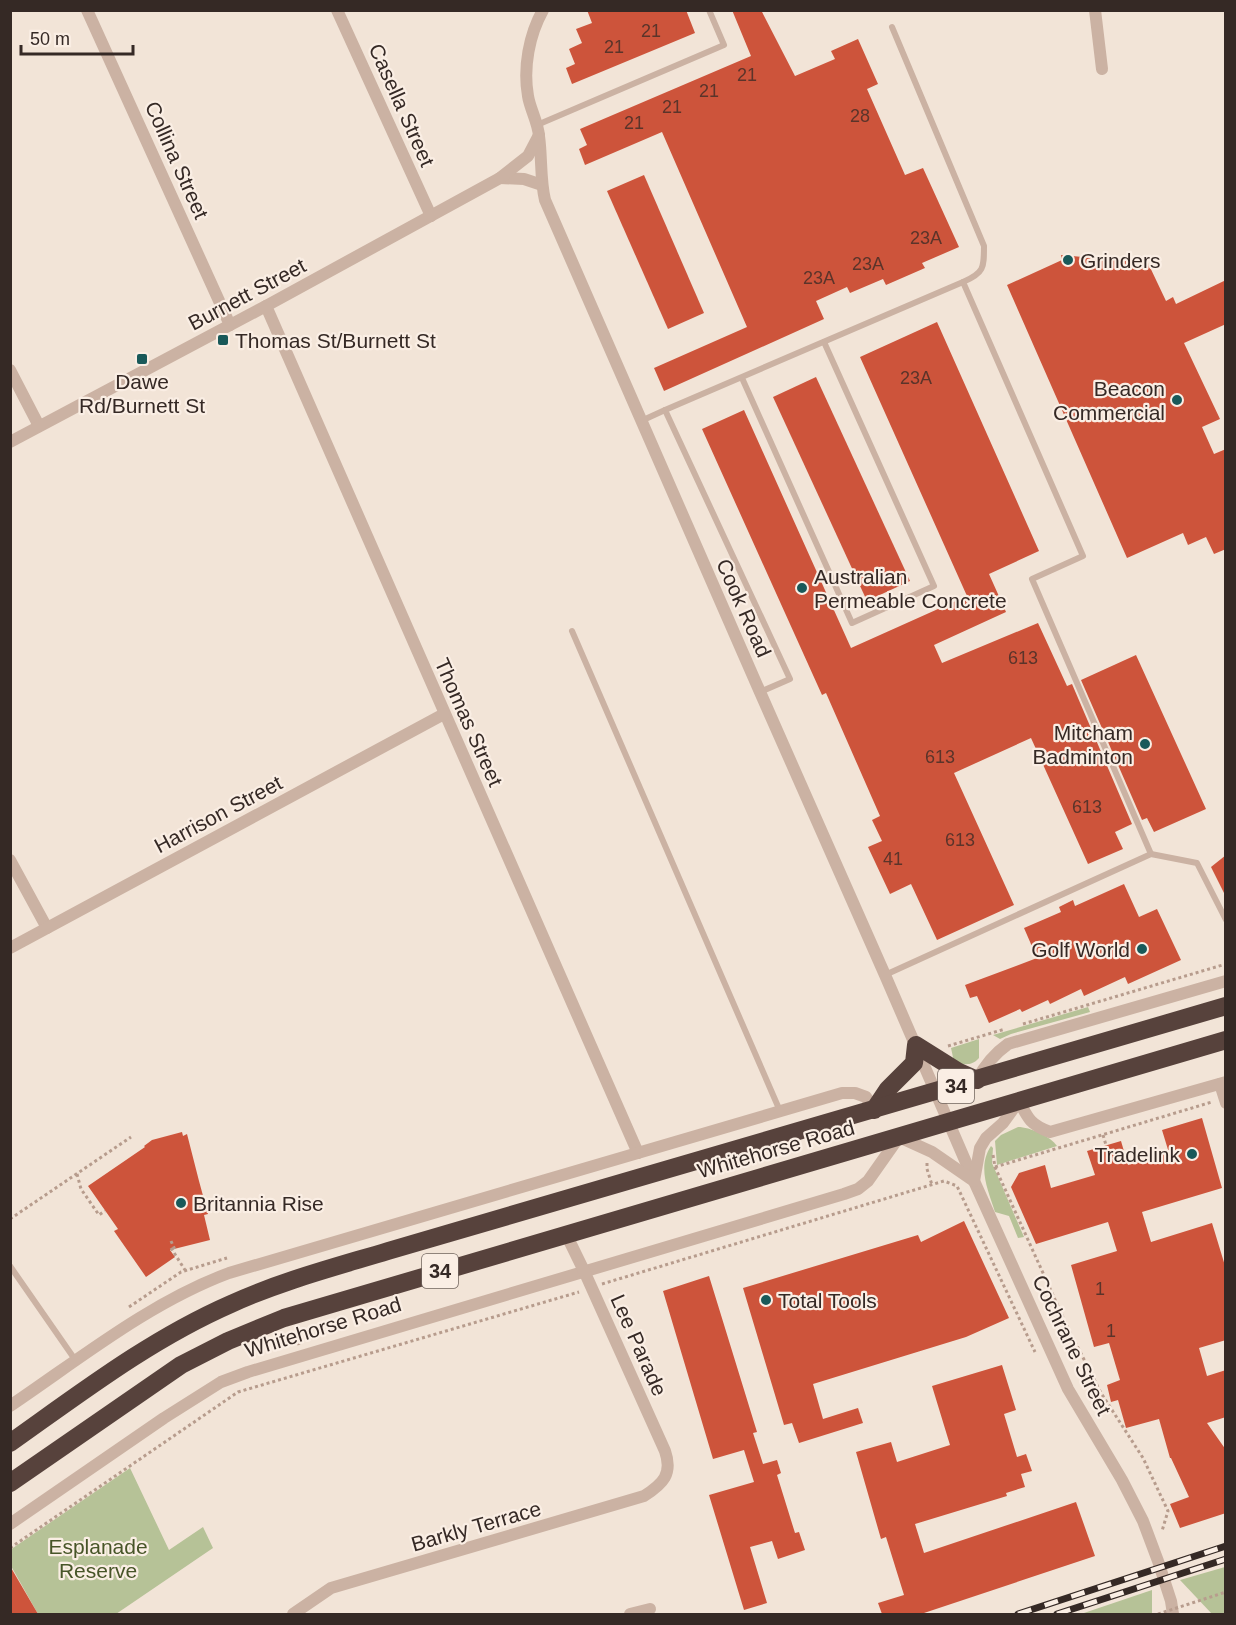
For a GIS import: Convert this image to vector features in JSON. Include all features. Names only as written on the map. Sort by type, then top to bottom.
[{"type":"highway","name":"Whitehorse Road","points":[[10,1443],[165,1336],[225,1306],[267,1289],[388,1251],[1226,1006]]},
{"type":"highway","name":"Whitehorse Road","points":[[10,1483],[181,1365],[263,1325],[307,1310],[1226,1040]]},
{"type":"highway","points":[[874,1110],[888,1089],[914,1063],[916,1045],[977,1080]]},
{"type":"street","name":"Collina Street","points":[[87,10],[230,325]]},
{"type":"street","name":"Casella Street","points":[[337,10],[431,216]]},
{"type":"street","name":"Cook Road","points":[[543,10],[530,42],[526,76],[528,96],[538,129],[545,200],[936,1091]]},
{"type":"street","points":[[1095,10],[1102,69]]},
{"type":"street","name":"Burnett Street","points":[[10,442],[500,178],[528,156],[538,129]]},
{"type":"street","points":[[500,178],[524,179],[542,185]]},
{"type":"street","name":"Thomas Street","points":[[266,306],[638,1154]]},
{"type":"street","points":[[10,370],[39,426]]},
{"type":"street","name":"Harrison Street","points":[[10,948],[444,714]]},
{"type":"street","points":[[10,860],[47,928]]},
{"type":"street","points":[[977,1080],[996,1053],[1008,1044],[1226,981]]},
{"type":"street","points":[[899,1137],[932,1152],[974,1181],[980,1148],[986,1138],[1003,1123],[1018,1101],[1028,1119],[1037,1127],[1050,1132],[1222,1083],[1225,1101]]},
{"type":"street","name":"Cochrane Street","points":[[936,1091],[1068,1389],[1122,1480],[1143,1521],[1171,1601],[1173,1614]]},
{"type":"street","name":"Whitehorse Road","points":[[10,1406],[170,1300],[229,1273],[842,1093],[855,1093],[866,1097],[874,1110]]},
{"type":"street","name":"Whitehorse Road","points":[[10,1524],[220,1382],[259,1368],[585,1273],[858,1189],[868,1181],[899,1137]]},
{"type":"street","name":"Lee Parade","points":[[566,1234],[665,1451],[668,1464],[667,1474]]},
{"type":"street","name":"Barkly Terrace","points":[[293,1614],[331,1588],[644,1496],[658,1487],[667,1474]]},
{"type":"street","points":[[630,1614],[650,1609]]},
{"type":"lane","points":[[538,129],[724,45],[709,10]]},
{"type":"lane","points":[[641,421],[977,276],[984,263],[984,246],[892,27]]},
{"type":"lane","points":[[963,282],[1083,556],[1032,579],[1151,854]]},
{"type":"lane","points":[[742,378],[852,623],[934,586],[824,342]]},
{"type":"lane","points":[[665,410],[790,679],[760,692]]},
{"type":"lane","points":[[572,631],[781,1111]]},
{"type":"lane","points":[[885,975],[1151,854],[1197,863],[1226,920]]},
{"type":"lane","points":[[10,1266],[76,1361]]},
{"type":"path","points":[[1018,1026],[1226,964]]},
{"type":"path","points":[[947,1046],[1007,1029]]},
{"type":"path","points":[[995,1167],[1225,1101]]},
{"type":"path","points":[[1103,1135],[1106,1145]]},
{"type":"path","points":[[10,1219],[131,1137]]},
{"type":"path","points":[[77,1174],[81,1190],[99,1215],[105,1211]]},
{"type":"path","points":[[10,1548],[238,1392],[932,1185]]},
{"type":"path","points":[[171,1241],[175,1250],[172,1250],[185,1270]]},
{"type":"path","points":[[294,1329],[300,1350]]},
{"type":"path","points":[[1158,1614],[1226,1592]]},
{"type":"green space","points":[[1088,1007],[1090,1012],[1000,1039],[993,1035]]},
{"type":"green space","points":[[979,1039],[979,1058],[976,1061],[968,1064],[954,1062],[951,1048]]},
{"type":"green space","points":[[1018,1127],[1039,1133],[1057,1146],[997,1165],[995,1141],[1001,1135]]},
{"type":"green space","points":[[991,1146],[993,1148],[992,1163],[1024,1237],[1018,1238],[1009,1216],[995,1212],[984,1170]]},
{"type":"green space","name":"Esplanade Reserve","points":[[130,1468],[169,1550],[203,1527],[213,1548],[116,1614],[38,1614],[11,1566],[10,1550]]},
{"type":"green space","points":[[1225,1567],[1225,1613],[1212,1614],[1180,1580]]},
{"type":"green space","points":[[1152,1590],[1152,1614],[1081,1614]]},
{"type":"building","points":[[587,10],[686,10],[695,33],[572,84],[566,68],[575,64],[569,49],[582,43],[576,29],[592,23]]},
{"type":"building","points":[[732,10],[761,10],[795,76],[835,59],[831,51],[858,39],[878,84],[867,89],[905,175],[923,168],[959,247],[922,263],[925,268],[886,285],[883,279],[850,293],[847,287],[816,301],[824,319],[664,391],[654,368],[747,327],[662,132],[585,165],[579,149],[587,145],[580,129],[751,56]]},
{"type":"building","points":[[644,175],[704,313],[668,329],[607,191]]},
{"type":"building","points":[[1061,255],[1148,263],[1166,301],[1173,297],[1176,304],[1226,280],[1226,324],[1184,343],[1220,419],[1202,427],[1214,454],[1226,449],[1226,549],[1214,554],[1206,537],[1188,545],[1183,533],[1127,558],[1007,285],[1062,260]]},
{"type":"building","points":[[937,322],[1039,551],[989,574],[1006,612],[934,645],[942,663],[1038,623],[1067,686],[1072,684],[1132,824],[1115,832],[1123,849],[1088,864],[1031,738],[954,773],[1014,905],[937,940],[911,884],[890,894],[868,847],[882,841],[872,820],[880,816],[826,693],[822,695],[702,429],[744,410],[851,648],[967,596],[860,357]]},
{"type":"building","points":[[816,377],[910,581],[867,601],[773,397]]},
{"type":"building","name":"Mitcham Badminton","points":[[1136,655],[1206,809],[1154,832],[1147,818],[1142,820],[1081,680]]},
{"type":"building","points":[[1226,855],[1226,897],[1211,867]]},
{"type":"building","points":[[1124,884],[1139,917],[1157,909],[1181,960],[1128,984],[1125,977],[1084,996],[1081,989],[1050,1004],[1048,1000],[989,1023],[977,996],[970,998],[965,985],[1037,958],[1024,928],[1061,912],[1059,907],[1073,900],[1075,906]]},
{"type":"building","points":[[1202,1118],[1222,1188],[1142,1212],[1151,1242],[1212,1223],[1226,1269],[1226,1340],[1199,1348],[1207,1376],[1226,1370],[1226,1417],[1207,1423],[1226,1450],[1226,1513],[1180,1528],[1170,1504],[1189,1497],[1170,1458],[1159,1419],[1126,1428],[1118,1400],[1111,1402],[1107,1385],[1120,1380],[1109,1343],[1094,1347],[1071,1265],[1117,1251],[1108,1222],[1036,1244],[1011,1187],[1019,1173],[1045,1165],[1051,1188],[1095,1175],[1087,1151],[1121,1141],[1128,1165],[1169,1153],[1162,1130]]},
{"type":"building","name":"Britannia Rise","points":[[182,1132],[183,1136],[187,1134],[208,1214],[204,1215],[210,1240],[170,1250],[175,1257],[146,1277],[114,1231],[118,1229],[88,1186],[152,1140]]},
{"type":"building","points":[[964,1221],[1009,1318],[966,1337],[813,1384],[823,1419],[858,1408],[863,1423],[799,1443],[792,1423],[784,1425],[743,1288],[918,1235],[921,1242]]},
{"type":"building","points":[[709,1276],[757,1432],[753,1433],[763,1464],[777,1460],[781,1473],[777,1475],[795,1533],[799,1532],[805,1550],[778,1559],[772,1541],[750,1547],[767,1603],[744,1610],[709,1495],[754,1482],[744,1450],[713,1459],[663,1291]]},
{"type":"building","points":[[1002,1365],[1016,1410],[1004,1414],[1017,1457],[1026,1454],[1032,1471],[1021,1474],[1025,1487],[1006,1493],[1007,1496],[915,1524],[924,1553],[1076,1502],[1095,1556],[921,1614],[882,1614],[878,1603],[904,1595],[886,1537],[881,1539],[856,1452],[891,1442],[897,1462],[950,1445],[932,1386]]},
{"type":"building","points":[[10,1566],[38,1614],[10,1614]]},
{"type":"railway","points":[[1018,1614],[1226,1546]]},
{"type":"railway","points":[[1057,1614],[1226,1559]]},
{"type":"place","name":"Grinders","points":[[1068,260]]},
{"type":"place","name":"Thomas St/Burnett St","points":[[223,340]]},
{"type":"place","name":"Dawe Rd/Burnett St","points":[[142,359]]},
{"type":"place","name":"Beacon Commercial","points":[[1177,400]]},
{"type":"place","name":"Australian Permeable Concrete","points":[[802,588]]},
{"type":"place","name":"Mitcham Badminton","points":[[1145,744]]},
{"type":"place","name":"Golf World","points":[[1142,949]]},
{"type":"place","name":"Tradelink","points":[[1192,1154]]},
{"type":"place","name":"Britannia Rise","points":[[181,1203]]},
{"type":"place","name":"Total Tools","points":[[766,1300]]}]
